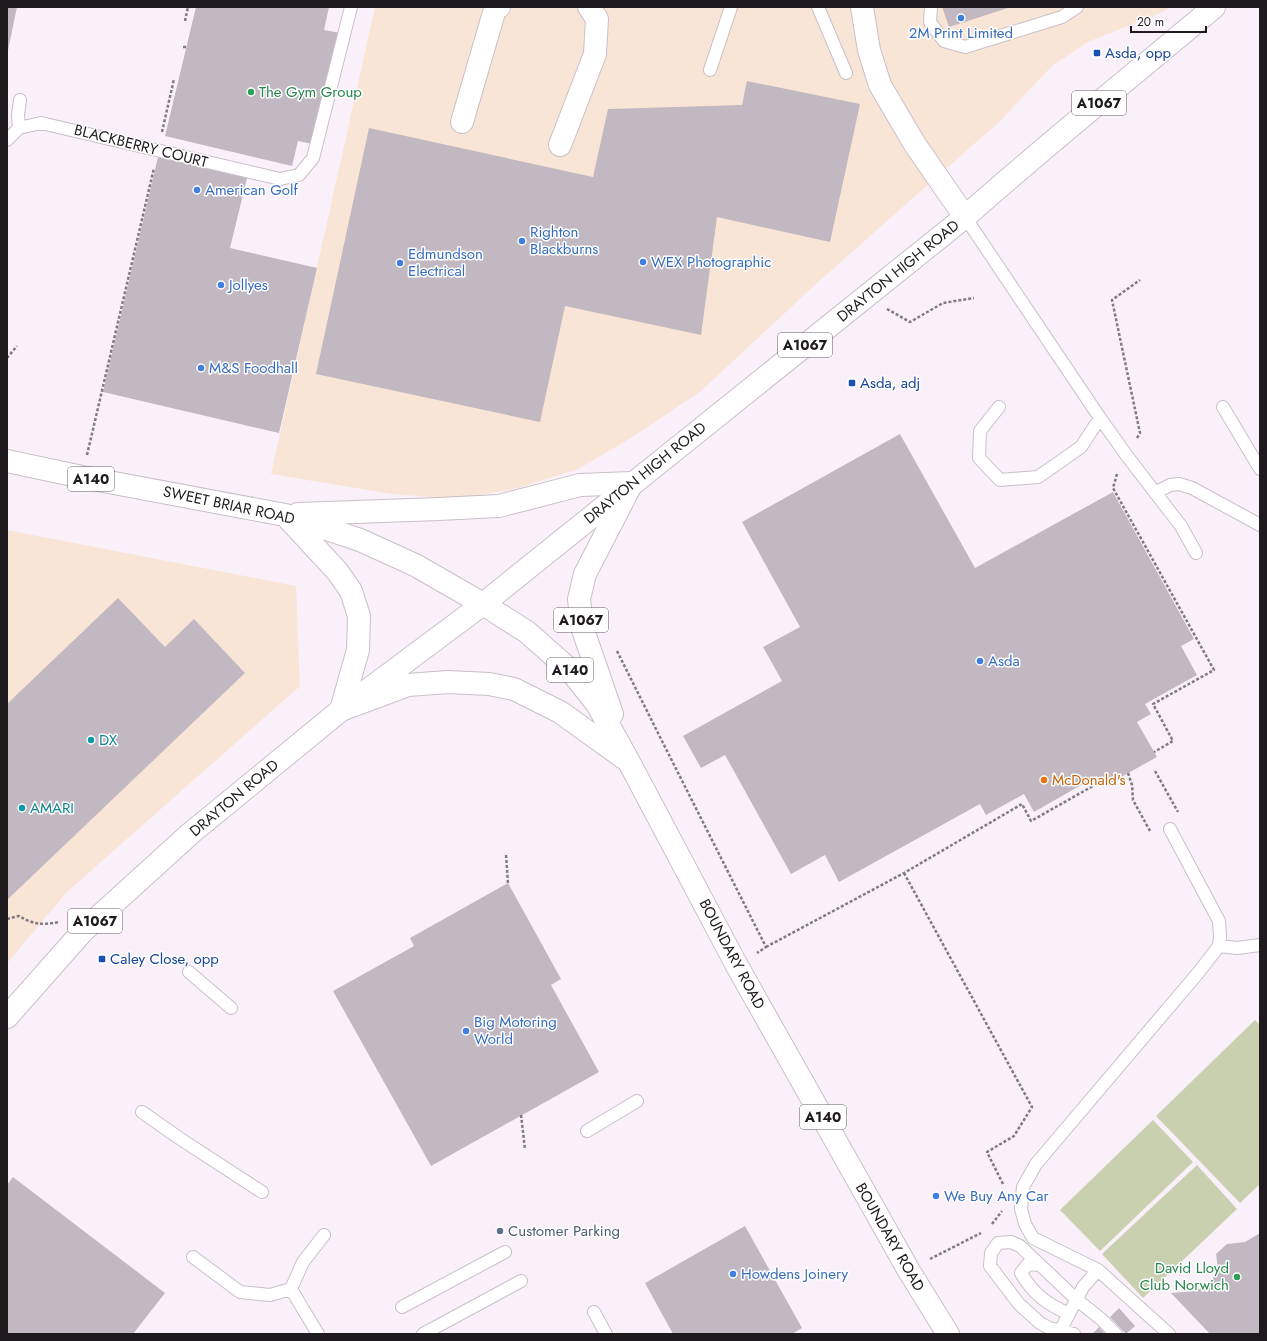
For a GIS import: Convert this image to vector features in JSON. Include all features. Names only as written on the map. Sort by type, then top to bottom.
[{"type":"main road","points":[[462,122],[494,9],[500,7]]},
{"type":"main road","points":[[560,145],[595,54],[597,19],[589,7]]},
{"type":"main road","points":[[862,7],[869,50],[880,85],[914,143],[965,217]]},
{"type":"main road","name":"DRAYTON HIGH ROAD","points":[[483,604],[632,482],[965,217],[1019,168],[1152,60],[1214,7]]},
{"type":"main road","name":"SWEET BRIAR ROAD","points":[[7,461],[82,477],[285,514],[360,540],[415,565],[483,604]]},
{"type":"main road","name":"A140","points":[[285,514],[432,510],[499,506],[580,485],[632,482]]},
{"type":"main road","name":"A1067","points":[[630,762],[582,627],[579,599],[585,574],[632,482]]},
{"type":"main road","points":[[285,514],[340,576],[351,591],[359,616],[358,650],[341,710]]},
{"type":"main road","name":"DRAYTON ROAD","points":[[7,1017],[83,931],[191,833],[341,710],[483,604]]},
{"type":"main road","name":"BOUNDARY ROAD","points":[[483,604],[527,632],[570,670],[597,704],[630,762],[736,964],[909,1271],[948,1334]]},
{"type":"main road","name":"A140","points":[[341,710],[408,685],[448,682],[514,689],[560,712],[630,762]]},
{"type":"lane","name":"BLACKBERRY COURT","points":[[19,128],[41,123],[280,179],[299,175],[313,158],[351,7]]},
{"type":"lane","points":[[710,70],[731,7]]},
{"type":"lane","points":[[818,7],[846,73]]},
{"type":"lane","points":[[931,7],[930,22],[944,41],[965,47],[1062,17],[1077,7]]},
{"type":"lane","points":[[7,140],[19,128],[18,115],[20,100]]},
{"type":"lane","points":[[965,217],[1100,418],[1181,526],[1196,553]]},
{"type":"lane","points":[[999,407],[980,431],[979,458],[1000,480],[1038,477],[1081,447],[1100,418]]},
{"type":"lane","points":[[1223,408],[1260,469]]},
{"type":"lane","points":[[1155,493],[1170,485],[1179,484],[1192,488],[1258,523]]},
{"type":"lane","points":[[1169,1334],[1098,1270],[1033,1238],[1025,1224],[1021,1209],[1023,1187],[1036,1164],[1198,973],[1219,946],[1219,921],[1170,829]]},
{"type":"lane","points":[[1219,946],[1237,948],[1260,945]]},
{"type":"lane","points":[[189,972],[231,1008]]},
{"type":"lane","points":[[587,1131],[637,1101]]},
{"type":"lane","points":[[142,1112],[262,1192]]},
{"type":"lane","points":[[291,1289],[303,1262],[324,1235]]},
{"type":"lane","points":[[1074,1334],[1061,1333],[1049,1328],[1040,1323],[1018,1304],[990,1266],[991,1253],[998,1243],[1011,1242],[1020,1246],[1076,1299],[1101,1319],[1116,1334]]},
{"type":"lane","points":[[402,1306],[505,1252]]},
{"type":"lane","points":[[193,1257],[240,1292],[270,1294],[291,1289]]},
{"type":"lane","points":[[1040,1265],[1028,1264],[1021,1273],[1029,1286],[1047,1303],[1069,1314]]},
{"type":"lane","points":[[1061,1333],[1083,1287],[1098,1270]]},
{"type":"lane","points":[[423,1334],[521,1281]]},
{"type":"lane","points":[[291,1289],[318,1334]]},
{"type":"lane","points":[[594,1312],[606,1334]]},
{"type":"path","points":[[185,21],[188,7]]},
{"type":"path","points":[[82,477],[134,259],[174,79]]},
{"type":"path","points":[[1140,280],[1112,300],[1140,433],[1116,475],[1113,488],[1214,670],[1153,704],[1173,741],[1154,752]]},
{"type":"path","points":[[865,297],[910,322],[943,303],[974,298]]},
{"type":"path","points":[[7,358],[18,346]]},
{"type":"path","points":[[616,648],[766,948]]},
{"type":"path","points":[[736,964],[904,873],[1022,804],[1031,821],[1100,782]]},
{"type":"path","points":[[506,855],[508,883]]},
{"type":"path","points":[[904,873],[1032,1107],[1014,1136],[987,1152],[1002,1179]]},
{"type":"path","points":[[7,919],[19,916],[32,923],[46,924],[70,920],[83,931]]},
{"type":"path","points":[[522,1115],[525,1148]]},
{"type":"path","points":[[909,1271],[982,1232]]},
{"type":"shaded area","points":[[375,7],[1170,7],[1165,11],[1088,42],[1052,66],[999,122],[817,283],[701,391],[631,438],[578,469],[518,488],[457,499],[392,494],[271,474]]},
{"type":"shaded area","points":[[7,530],[296,586],[300,686],[67,892],[7,963]]},
{"type":"green space","points":[[1255,1020],[1260,1025],[1260,1184],[1240,1203],[1156,1116]]},
{"type":"green space","points":[[1153,1120],[1193,1162],[1100,1251],[1060,1210]]},
{"type":"green space","points":[[1197,1165],[1237,1209],[1143,1298],[1102,1254]]},
{"type":"building","points":[[7,7],[17,7],[8,50],[7,50]]},
{"type":"building","name":"The Gym Group","points":[[196,7],[329,7],[324,30],[340,33],[313,144],[298,141],[292,166],[165,136]]},
{"type":"building","name":"2M Print Limited","points":[[942,7],[1011,7],[949,27]]},
{"type":"building","points":[[747,81],[860,104],[830,242],[717,217],[701,335],[565,306],[540,422],[316,374],[369,128],[593,177],[608,109],[742,105]]},
{"type":"building","points":[[158,157],[247,178],[230,248],[317,268],[279,433],[103,392]]},
{"type":"building","name":"Asda","points":[[900,434],[975,568],[1113,492],[1194,639],[1181,646],[1197,675],[1145,704],[1151,714],[1137,722],[1157,757],[1103,787],[1097,776],[1034,812],[1024,794],[986,815],[980,804],[839,882],[825,855],[791,874],[725,755],[701,768],[683,736],[782,681],[763,647],[800,627],[742,522]]},
{"type":"building","name":"DX","points":[[118,598],[165,647],[194,619],[245,673],[7,900],[7,704]]},
{"type":"building","name":"Big Motoring World","points":[[508,883],[561,979],[551,985],[599,1072],[431,1166],[333,991],[414,946],[410,938]]},
{"type":"building","points":[[13,1177],[165,1293],[133,1334],[7,1334],[7,1185]]},
{"type":"building","points":[[745,1226],[802,1328],[792,1334],[673,1334],[645,1283]]},
{"type":"building","name":"David Lloyd Club Norwich","points":[[1260,1233],[1260,1334],[1210,1334],[1171,1293],[1194,1291],[1209,1285],[1218,1269],[1216,1254],[1227,1244],[1245,1242]]},
{"type":"building","points":[[1119,1308],[1135,1326],[1126,1334],[1110,1317]]},
{"type":"building","points":[[1099,1327],[1105,1334],[1092,1334]]},
{"type":"place","name":"2M Print Limited","points":[[961,18]]},
{"type":"place","name":"Asda, opp","points":[[1097,53]]},
{"type":"place","name":"The Gym Group","points":[[251,92]]},
{"type":"place","name":"American Golf","points":[[197,190]]},
{"type":"place","name":"Righton Blackburns","points":[[522,241]]},
{"type":"place","name":"WEX Photographic","points":[[643,262]]},
{"type":"place","name":"Edmundson Electrical","points":[[400,263]]},
{"type":"place","name":"Jollyes","points":[[221,285]]},
{"type":"place","name":"M&S Foodhall","points":[[201,368]]},
{"type":"place","name":"Asda, adj","points":[[852,383]]},
{"type":"place","name":"Asda","points":[[980,661]]},
{"type":"place","name":"DX","points":[[91,740]]},
{"type":"place","name":"McDonald's","points":[[1044,780]]},
{"type":"place","name":"AMARI","points":[[22,808]]},
{"type":"place","name":"Caley Close, opp","points":[[102,959]]},
{"type":"place","name":"Big Motoring World","points":[[466,1031]]},
{"type":"place","name":"We Buy Any Car","points":[[936,1196]]},
{"type":"place","name":"Customer Parking","points":[[500,1231]]},
{"type":"place","name":"Howdens Joinery","points":[[733,1274]]},
{"type":"place","name":"David Lloyd Club Norwich","points":[[1237,1277]]}]
